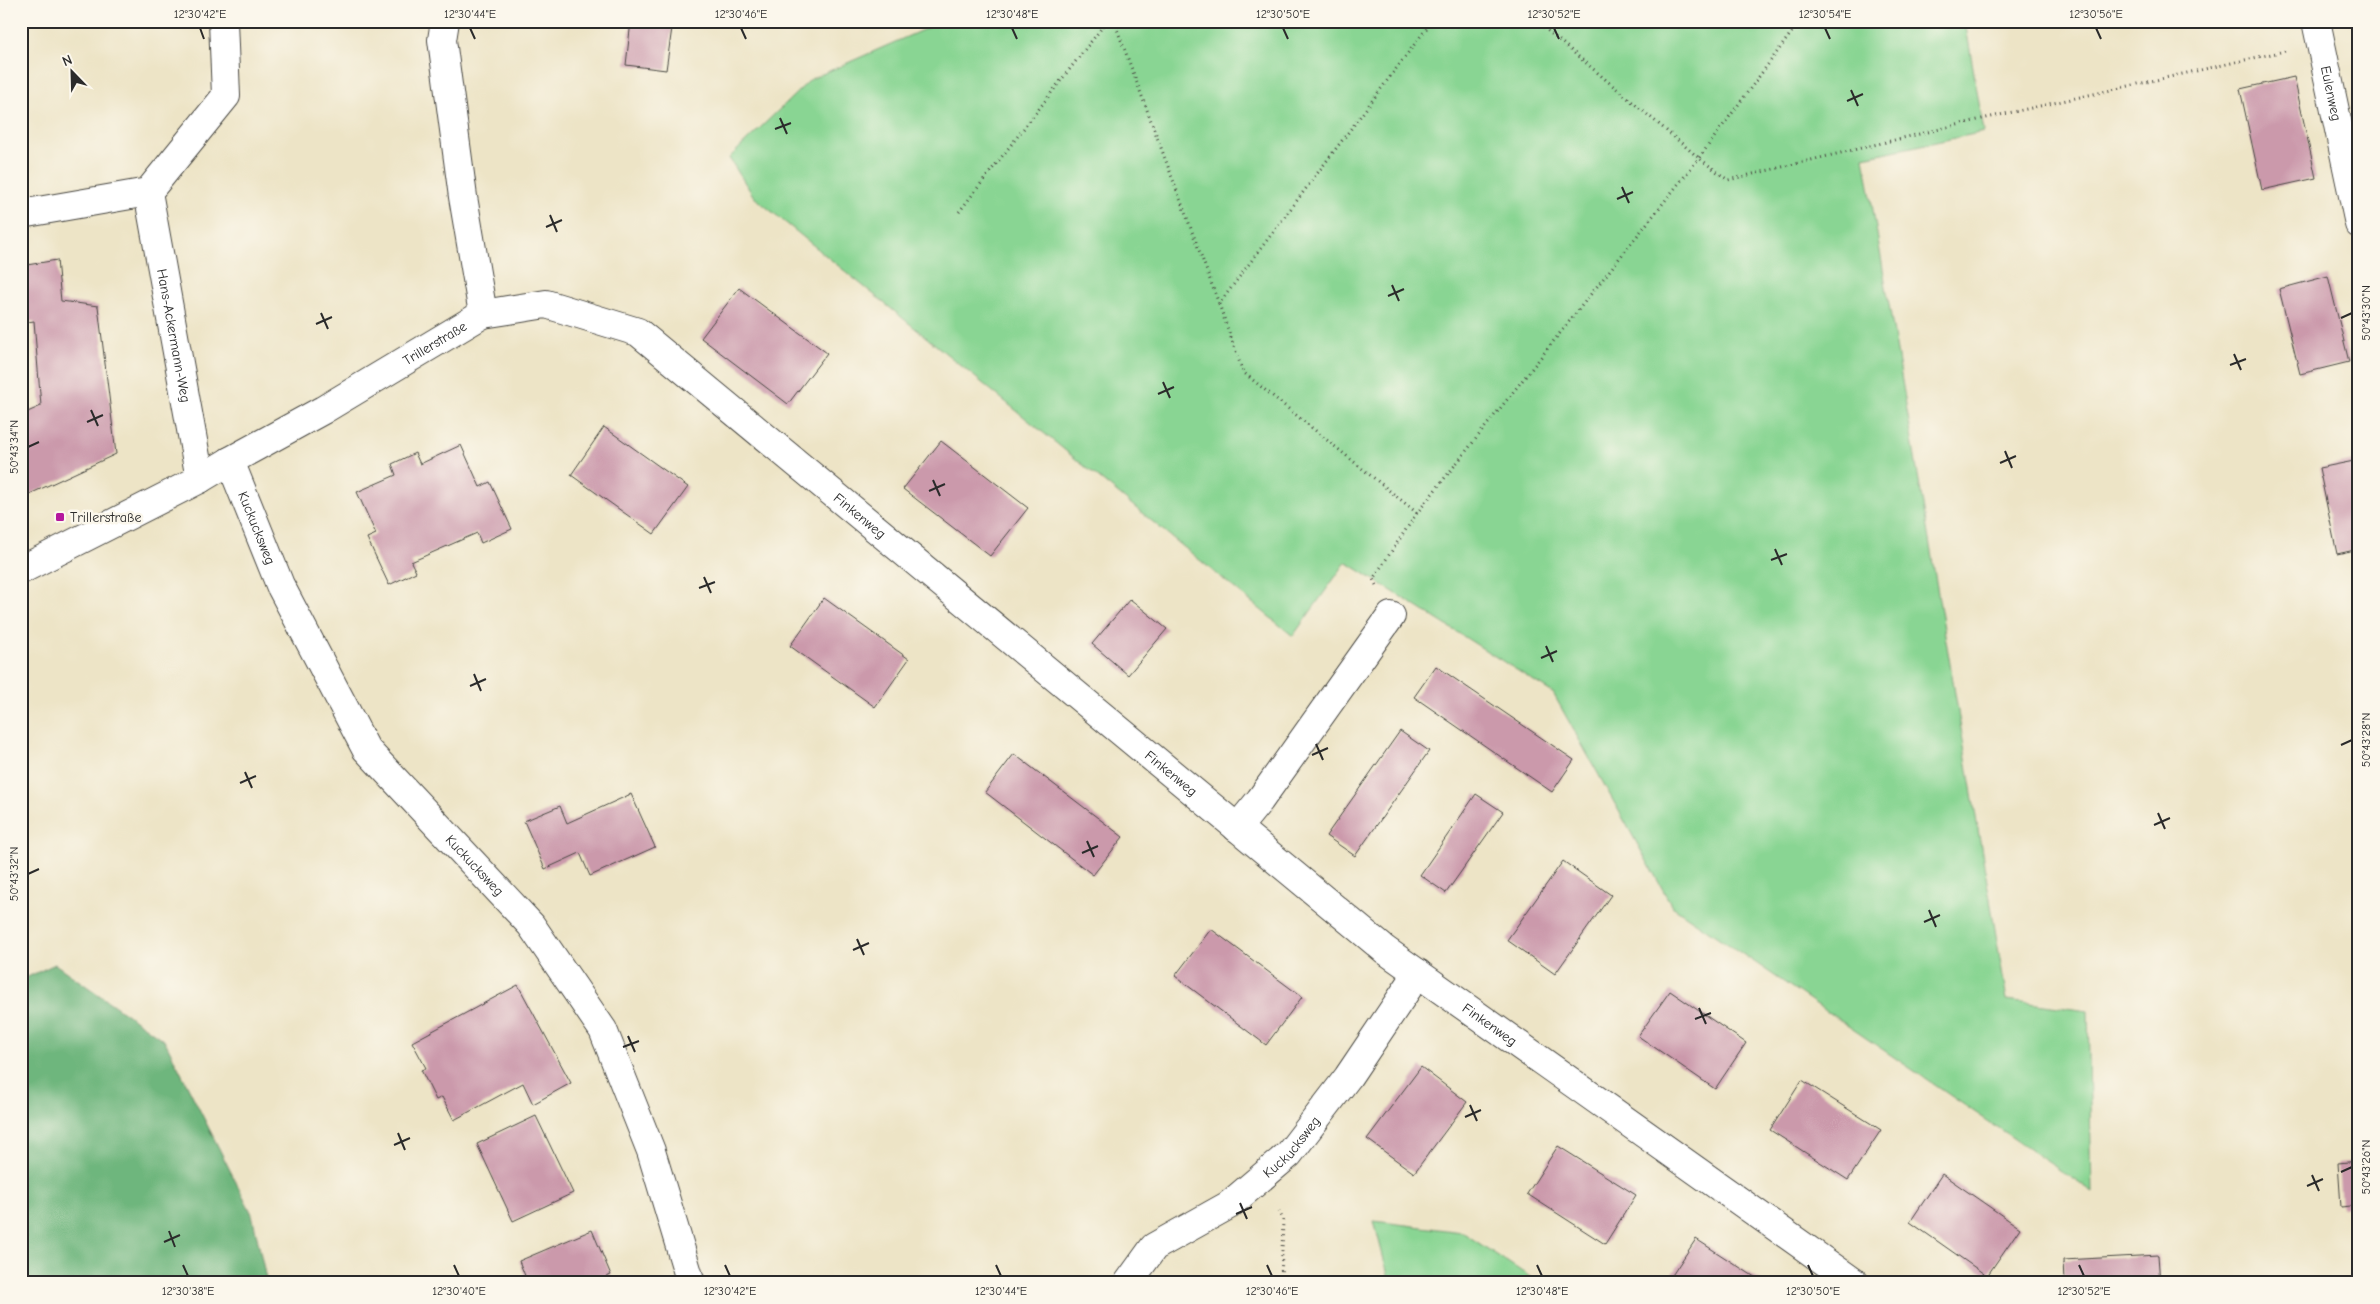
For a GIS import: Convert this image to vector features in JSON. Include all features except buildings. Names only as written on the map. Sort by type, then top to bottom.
[{"type":"street","points":[[21,214],[148,192],[226,96],[223,21]]},
{"type":"street","name":"Trillerstraße","points":[[21,570],[200,480],[230,461],[323,410],[483,314],[463,198],[442,40],[445,21]]},
{"type":"street","name":"Eulenweg","points":[[2318,32],[2359,224]]},
{"type":"street","name":"Hans-Ackermann-Weg","points":[[148,192],[200,480]]},
{"type":"street","name":"Finkenweg","points":[[483,314],[546,304],[638,332],[1385,950],[1855,1283]]},
{"type":"street","name":"Kuckucksweg","points":[[230,461],[280,585],[366,748],[532,925],[603,1030],[652,1151],[691,1283]]},
{"type":"street","points":[[1237,828],[1260,800],[1391,616]]},
{"type":"street","name":"Kuckucksweg","points":[[1128,1283],[1154,1247],[1229,1205],[1289,1154],[1348,1077],[1418,973]]},
{"type":"path","points":[[959,212],[1107,21]]},
{"type":"path","points":[[1114,21],[1243,372],[1418,513]]},
{"type":"path","points":[[1219,304],[1432,21]]},
{"type":"path","points":[[1536,21],[1698,158],[1728,180],[1991,117],[2318,32]]},
{"type":"path","points":[[1391,616],[1373,579],[1418,513],[1698,158],[1800,21]]},
{"type":"path","points":[[1262,1177],[1283,1220],[1281,1283]]},
{"type":"green space","points":[[943,21],[1965,21],[1984,132],[1864,157],[2007,1000],[2088,1011],[2092,1192],[1672,906],[1553,693],[1346,562],[1293,636],[754,197],[729,158],[811,79]]},
{"type":"green space","points":[[55,964],[165,1041],[252,1214],[267,1283],[21,1283],[21,980]]},
{"type":"green space","points":[[1374,1221],[1462,1232],[1539,1283],[1390,1283]]},
{"type":"place","name":"Trillerstraße","points":[[60,517]]}]
